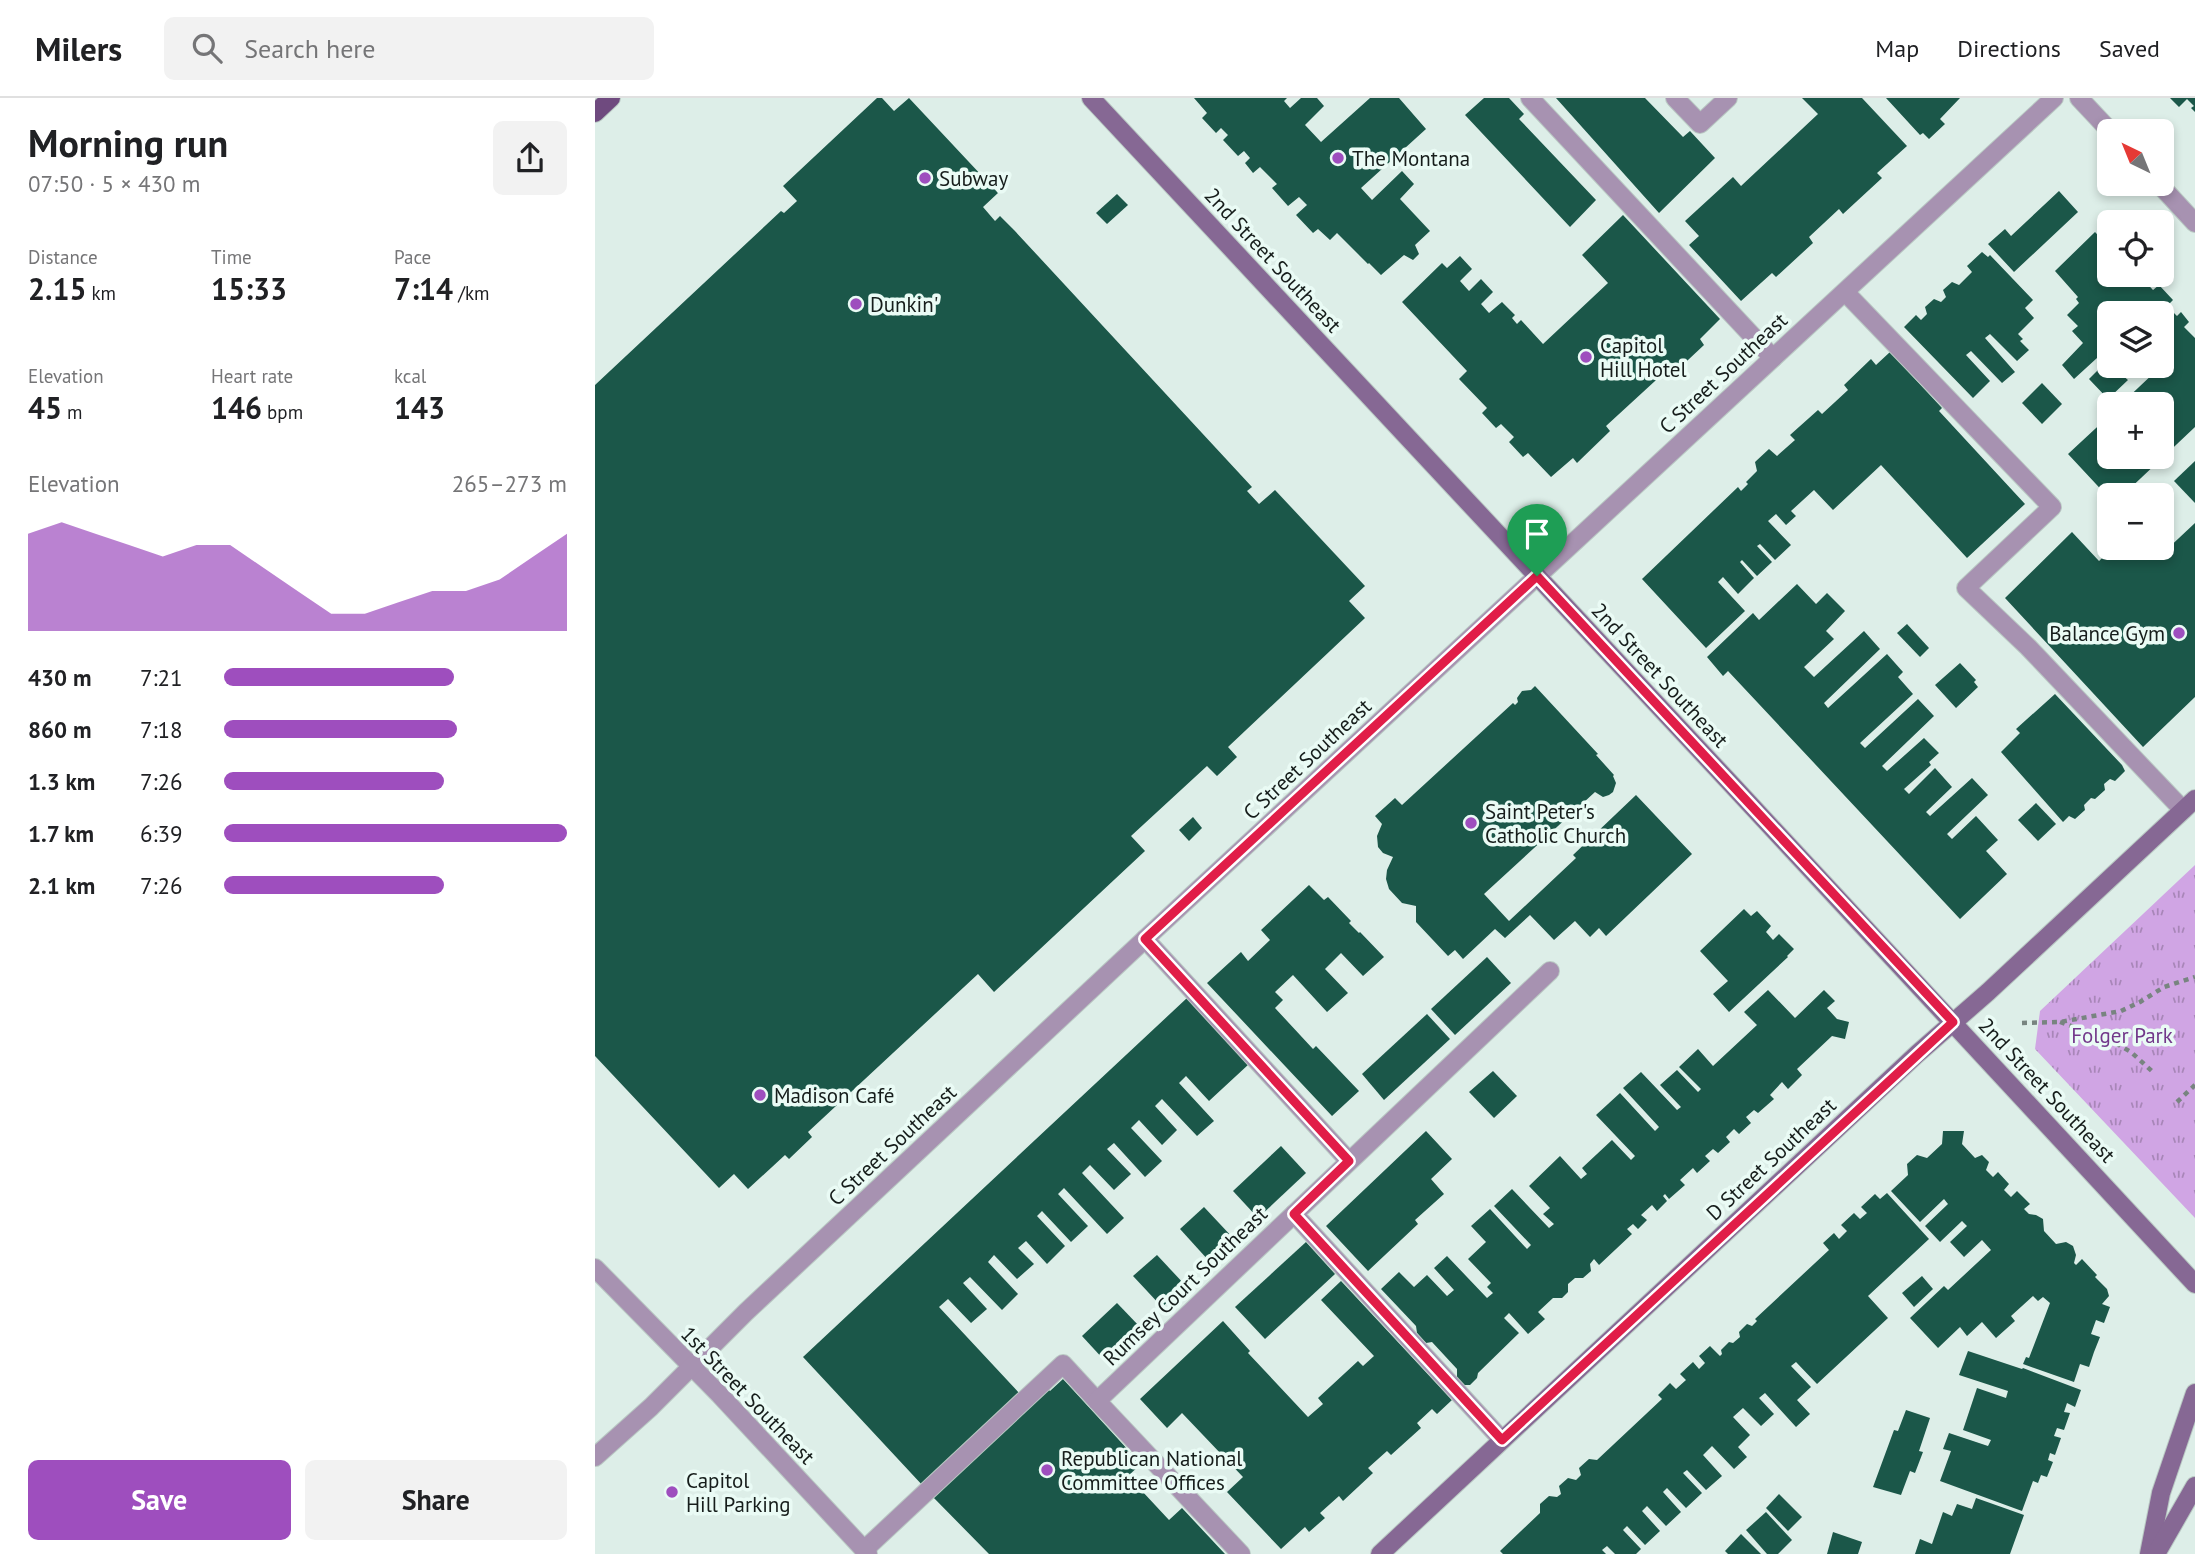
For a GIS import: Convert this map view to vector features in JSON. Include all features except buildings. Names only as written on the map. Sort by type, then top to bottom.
[{"type":"main road","points":[[595,113],[611,98]]},
{"type":"street","name":"2nd Street Southeast","points":[[1091,98],[2195,1284]]},
{"type":"street","points":[[1530,98],[1773,358]]},
{"type":"street","points":[[1675,98],[1700,124],[1728,98]]},
{"type":"street","name":"C Street Southeast","points":[[595,1457],[1145,939],[2054,98]]},
{"type":"street","points":[[2079,98],[2099,119]]},
{"type":"street","points":[[2170,196],[2195,223]]},
{"type":"street","points":[[1845,292],[2052,507],[1966,588],[2189,804]]},
{"type":"street","name":"D Street Southeast","points":[[1380,1554],[2189,804]]},
{"type":"street","points":[[1145,939],[1349,1161]]},
{"type":"street","points":[[1294,1214],[1550,971]]},
{"type":"street","name":"Rumsey Court Southeast","points":[[1097,1401],[1294,1214],[1502,1440]]},
{"type":"street","name":"1st Street Southeast","points":[[595,1268],[866,1552]]},
{"type":"street","points":[[866,1552],[1063,1364],[1241,1554]]},
{"type":"street","points":[[2149,1554],[2161,1493],[2195,1393]]},
{"type":"street","points":[[2156,1554],[2195,1486]]},
{"type":"path","points":[[2022,1023],[2060,1022],[2121,1011],[2164,988],[2195,977]]},
{"type":"path","points":[[2060,1022],[2110,1040],[2131,1052],[2154,1073]]},
{"type":"path","points":[[2177,1102],[2195,1084]]},
{"type":"green space","name":"Folger Park","points":[[2195,865],[2195,1218],[2035,1049],[2040,1011]]},
{"type":"place","name":"The Montana","points":[[1338,158]]},
{"type":"place","name":"Subway","points":[[925,178]]},
{"type":"place","name":"Dunkin'","points":[[856,304]]},
{"type":"place","name":"Capitol Hill Hotel","points":[[1586,357]]},
{"type":"place","name":"Balance Gym","points":[[2179,633]]},
{"type":"place","name":"Saint Peter's Catholic Church","points":[[1471,823]]},
{"type":"place","name":"Madison Café","points":[[760,1095]]},
{"type":"place","name":"Republican National Committee Offices","points":[[1047,1470]]},
{"type":"place","name":"Capitol Hill Parking","points":[[672,1492]]},
{"type":"route","points":[[1537,576],[1953,1022],[1502,1440],[1294,1214],[1349,1161],[1145,939],[1537,576]]}]
